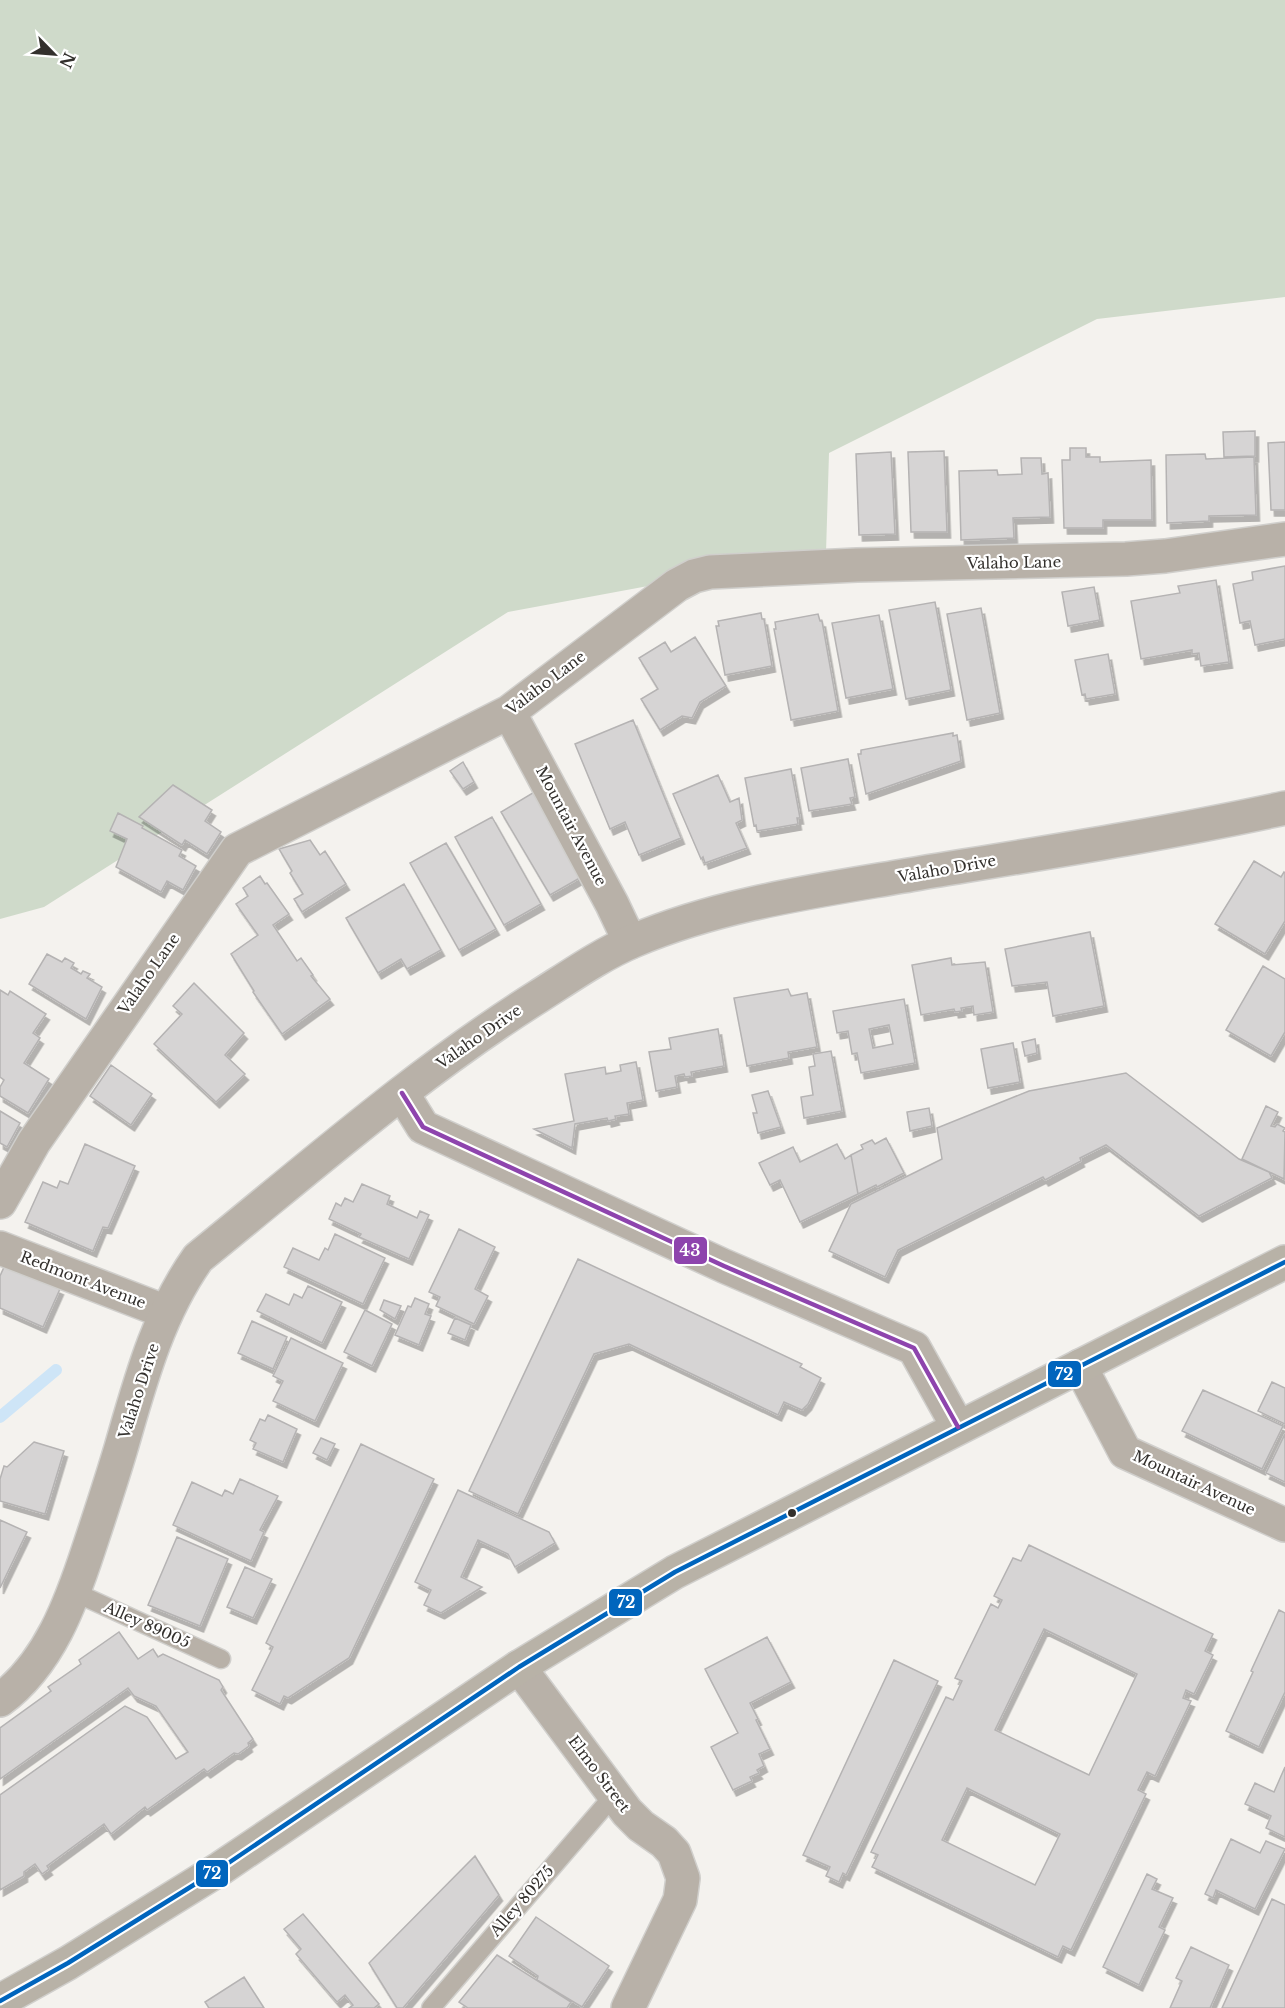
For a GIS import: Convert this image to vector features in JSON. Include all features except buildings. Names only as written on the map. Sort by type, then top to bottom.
[{"type":"main road","points":[[0,2001],[68,1963],[221,1868],[519,1667],[675,1572],[1285,1262]]},
{"type":"street","name":"Valaho Lane","points":[[0,1202],[40,1133],[237,850],[509,712],[677,585],[694,576],[710,572],[857,566],[1126,559],[1165,556],[1285,539]]},
{"type":"street","name":"Mountair Avenue","points":[[509,712],[630,942]]},
{"type":"street","name":"Valaho Drive","points":[[0,1700],[41,1658],[64,1617],[110,1487],[139,1384],[166,1312],[180,1283],[198,1258],[402,1094],[494,1024],[576,972],[630,942],[733,908],[833,888],[1219,822],[1285,807]]},
{"type":"street","points":[[402,1094],[423,1127],[703,1257],[914,1348],[958,1427]]},
{"type":"street","name":"Redmont Avenue","points":[[0,1248],[166,1312]]},
{"type":"street","name":"Mountair Avenue","points":[[1080,1366],[1125,1452],[1285,1525]]},
{"type":"street","name":"Elmo Street","points":[[519,1667],[627,1812],[674,1853],[683,1878],[680,1900],[628,2008]]},
{"type":"lane","name":"Alley 89005","points":[[74,1592],[221,1659]]},
{"type":"lane","name":"Alley 80275","points":[[431,2008],[614,1795]]},
{"type":"green space","points":[[0,0],[1285,0],[1285,297],[1097,319],[829,453],[826,553],[508,612],[44,907],[0,919]]},
{"type":"waterway","points":[[0,1417],[56,1370]]},
{"type":"transit line","name":"43","points":[[402,1093],[423,1127],[724,1266],[914,1348],[958,1427]]},
{"type":"transit line","name":"72","points":[[0,2001],[68,1963],[221,1868],[519,1667],[675,1572],[1285,1262]]}]
